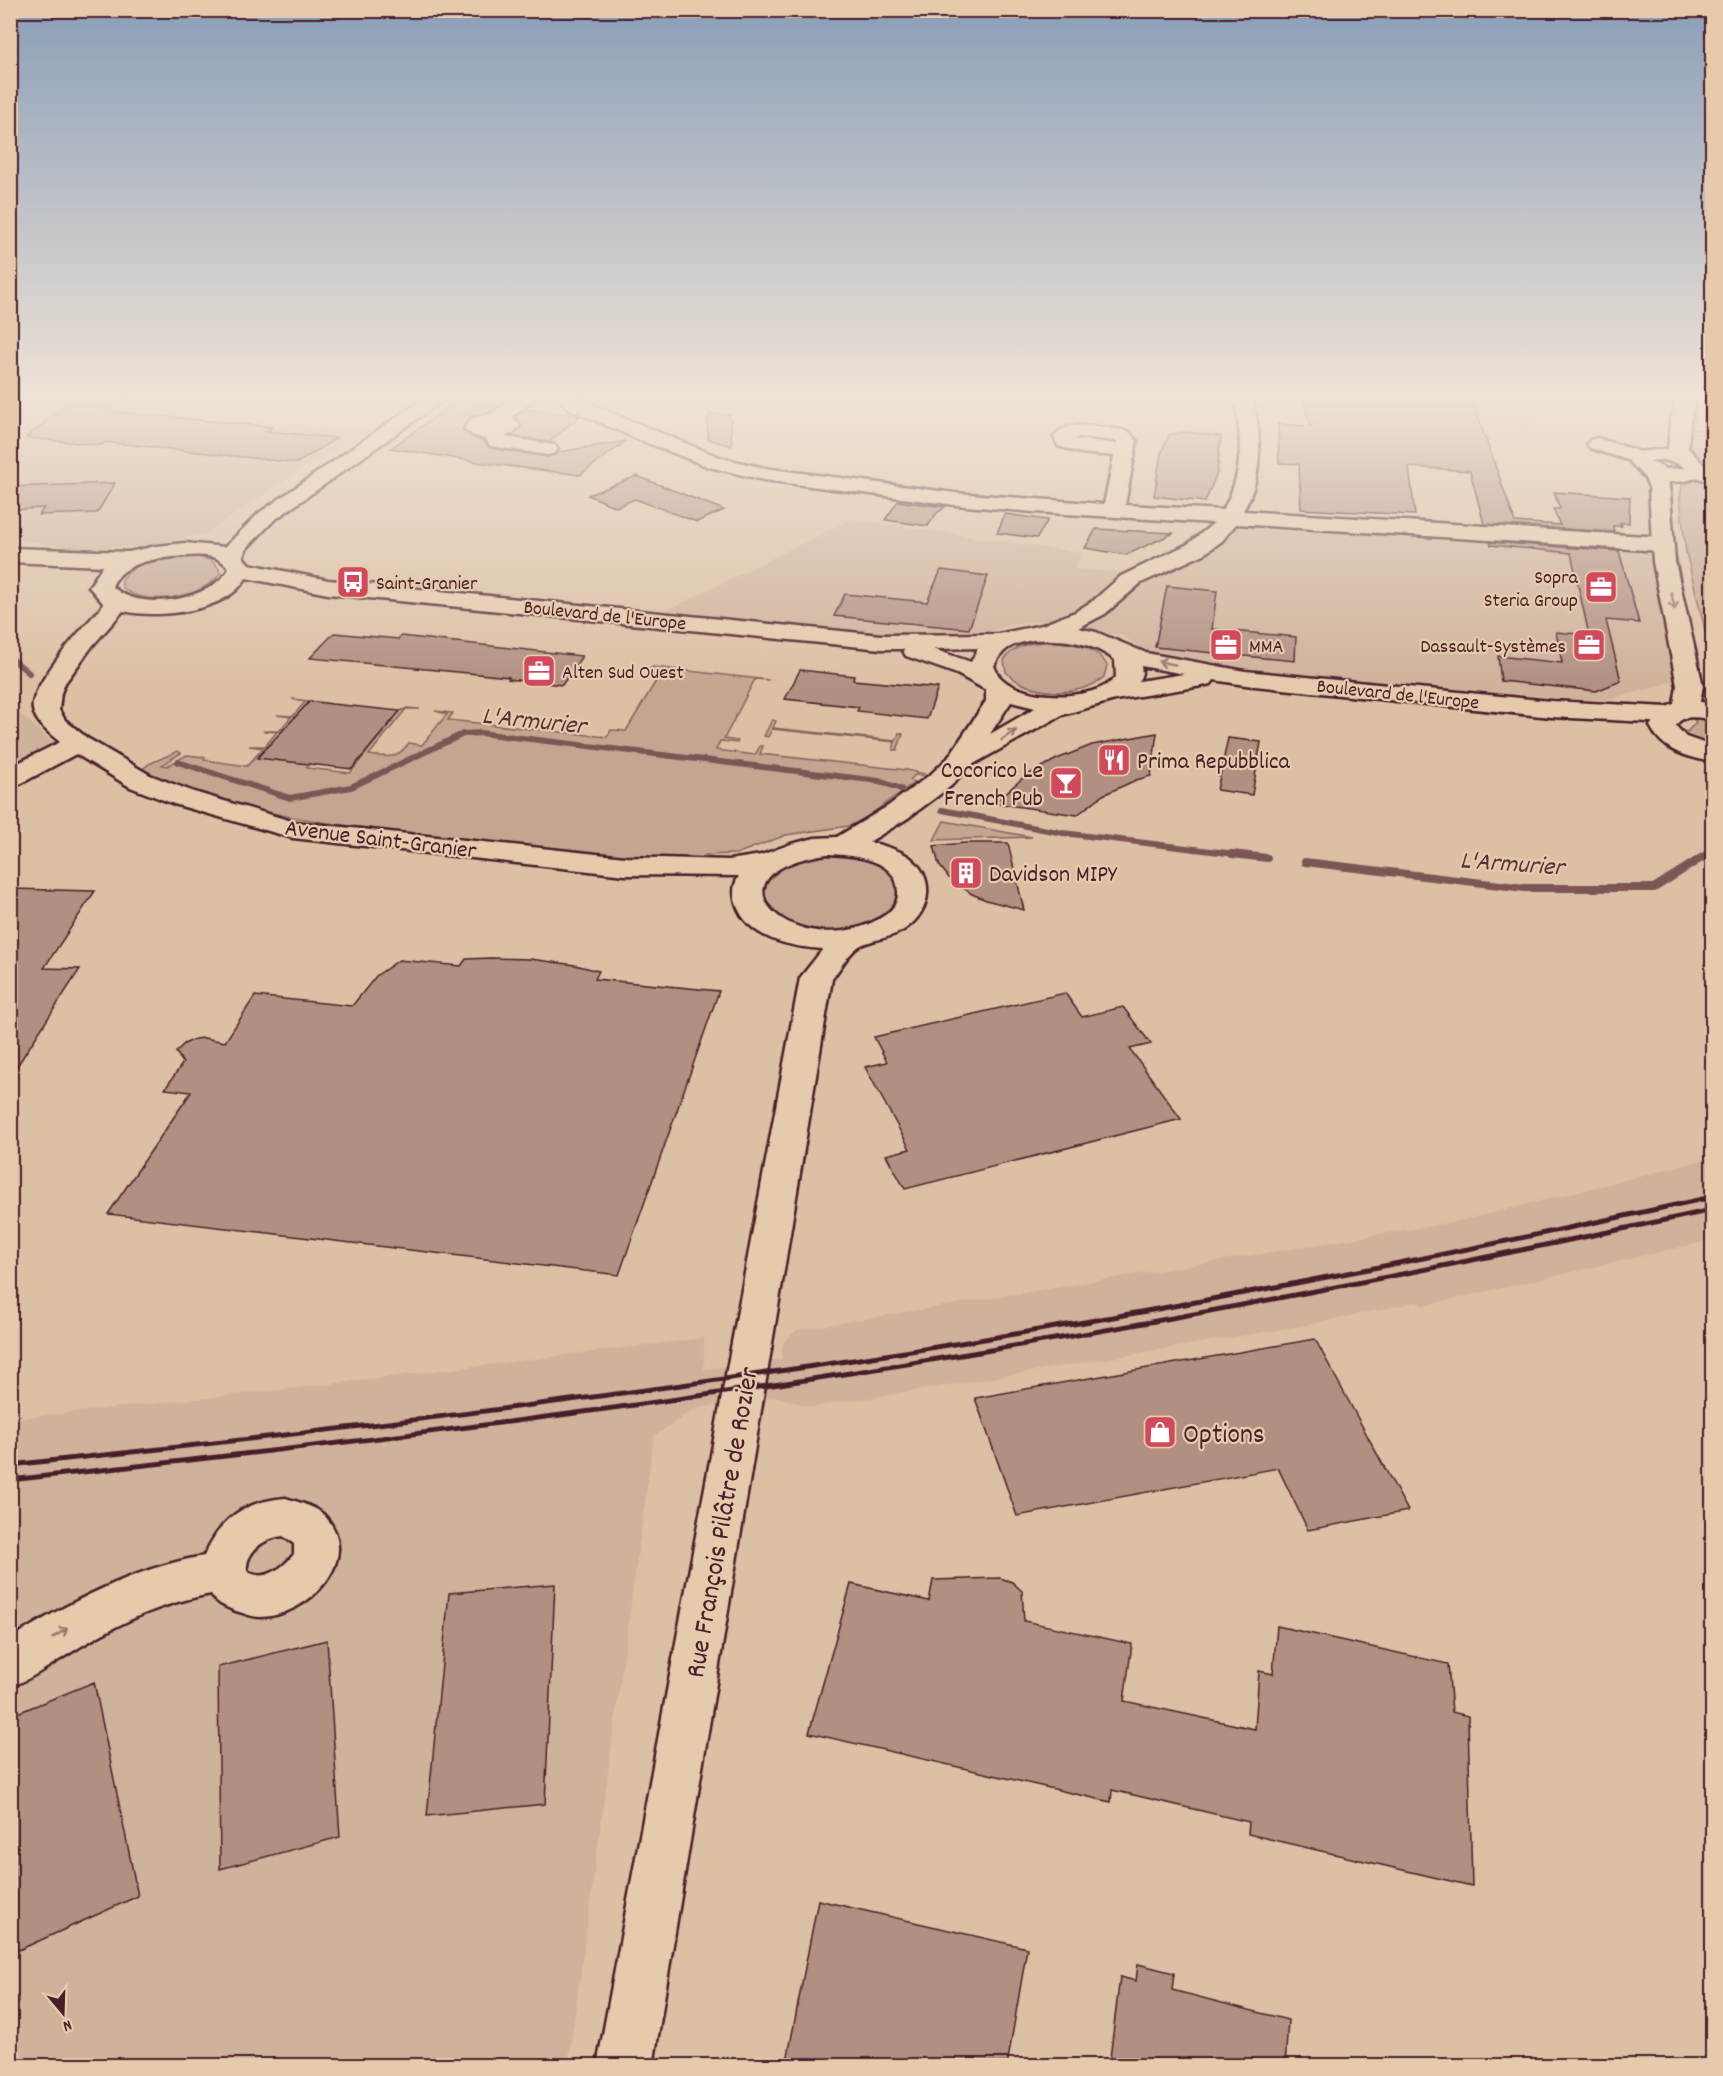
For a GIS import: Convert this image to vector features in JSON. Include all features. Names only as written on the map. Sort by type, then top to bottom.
[{"type":"street","points":[[10,555],[133,559],[181,549],[203,542],[222,532],[285,491]]},
{"type":"street","points":[[10,566],[80,577],[107,595],[140,607],[172,606],[203,599],[226,588],[234,581],[236,547],[266,517],[305,491]]},
{"type":"street","points":[[895,491],[955,499],[1113,511],[1661,544]]},
{"type":"street","points":[[1113,511],[1117,491]]},
{"type":"street","points":[[1047,632],[1101,606],[1131,579],[1197,549],[1221,529],[1238,502],[1241,491]]},
{"type":"street","points":[[1659,491],[1661,544],[1690,686],[1687,705],[1674,721]]},
{"type":"street","points":[[1689,491],[1679,549],[1713,692]]},
{"type":"street","name":"Boulevard de l'Europe","points":[[181,549],[211,550],[270,578],[328,587],[881,642],[1002,641],[1015,636],[1047,632],[1072,633],[1140,659],[1245,678],[1551,709],[1635,726],[1674,721]]},
{"type":"street","name":"Avenue Saint-Granier","points":[[133,559],[109,572],[102,580],[111,610],[83,641],[51,687],[46,710],[56,725],[78,744],[140,781],[184,798],[293,830],[625,866],[729,869],[767,863]]},
{"type":"street","name":"Boulevard de l'Europe","points":[[203,599],[328,587]]},
{"type":"street","name":"Avenue Saint-Granier","points":[[71,661],[150,613],[172,606]]},
{"type":"street","points":[[1101,606],[1102,631],[1130,665],[1127,680],[1112,693]]},
{"type":"street","points":[[896,862],[897,849],[999,701],[994,684],[984,674],[982,659],[993,646],[1002,641]]},
{"type":"street","name":"Boulevard de l'Europe","points":[[881,642],[952,663],[1016,695],[1037,700],[1071,702],[1112,693],[1204,679],[1245,678]]},
{"type":"street","points":[[844,845],[898,812],[950,772],[1048,710],[1071,702]]},
{"type":"street","points":[[1674,721],[1713,711]]},
{"type":"street","points":[[1674,721],[1707,757]]},
{"type":"street","points":[[10,778],[78,744]]},
{"type":"street","points":[[844,845],[872,851],[896,862],[906,871],[913,885],[912,901],[908,910],[900,918],[885,928],[848,939],[822,940],[794,936],[774,927],[752,908],[749,896],[751,881],[767,863],[787,853],[810,847],[844,845]]},
{"type":"street","name":"Avenue Saint-Granier","points":[[625,866],[723,886],[749,896]]},
{"type":"street","points":[[794,936],[816,978]]},
{"type":"street","name":"Rue François Pilâtre de Rozier","points":[[625,2066],[816,978],[848,939]]},
{"type":"street","points":[[10,1665],[76,1623],[115,1604],[171,1583],[223,1572]]},
{"type":"shaded area","points":[[11,491],[269,491],[205,534],[141,546],[76,549],[11,537]]},
{"type":"shaded area","points":[[1663,491],[1672,491],[1671,510],[1676,554],[1703,687],[1707,696],[1698,695],[1668,554]]},
{"type":"shaded area","points":[[1681,491],[1712,491],[1712,659],[1686,552]]},
{"type":"shaded area","points":[[851,519],[1082,553],[1074,569],[1127,573],[1200,538],[1205,527],[1253,526],[1629,547],[1647,552],[1655,558],[1678,679],[1606,700],[1530,697],[1232,668],[1147,652],[1121,635],[1041,621],[1015,624],[973,636],[951,637],[884,634],[664,612]]},
{"type":"shaded area","points":[[191,556],[209,560],[219,568],[220,573],[201,589],[188,594],[158,598],[144,597],[122,587],[122,580],[128,573],[144,563],[162,558]]},
{"type":"shaded area","points":[[1056,641],[1085,647],[1097,654],[1107,665],[1104,677],[1081,689],[1054,692],[1028,686],[1006,672],[1004,660],[1014,650],[1034,643]]},
{"type":"shaded area","points":[[653,667],[769,680],[755,679],[724,739],[738,741],[737,743],[720,741],[716,750],[755,755],[760,746],[763,746],[760,754],[907,770],[924,774],[915,775],[910,780],[915,782],[864,819],[849,826],[786,835],[736,854],[705,855],[703,863],[496,844],[317,821],[245,807],[209,797],[140,771],[149,764],[178,751],[181,753],[162,765],[167,766],[187,755],[205,757],[204,760],[247,766],[263,748],[249,746],[265,746],[277,732],[263,731],[279,731],[291,717],[277,715],[293,716],[305,702],[292,699],[310,701],[258,758],[309,764],[307,768],[350,773],[400,711],[407,708],[420,709],[406,709],[369,755],[392,756],[409,743],[422,745],[447,714],[435,711],[453,713],[448,720],[607,737],[611,730],[626,731],[662,671],[649,669]]},
{"type":"shaded area","points":[[11,706],[55,744],[11,770]]},
{"type":"shaded area","points":[[1693,719],[1712,719],[1712,746],[1691,739],[1682,732],[1688,731],[1696,722]]},
{"type":"shaded area","points":[[772,720],[776,721],[773,728],[896,741],[899,733],[903,734],[897,750],[893,750],[895,742],[772,729],[768,737],[764,736]]},
{"type":"shaded area","points":[[944,821],[1032,837],[934,840]]},
{"type":"shaded area","points":[[839,853],[869,860],[886,869],[892,876],[898,895],[889,909],[876,920],[859,927],[822,931],[804,928],[788,921],[774,912],[766,902],[764,892],[767,883],[781,868],[802,857]]},
{"type":"shaded area","points":[[1712,1158],[1712,1240],[1423,1306],[1417,1302],[1307,1325],[933,1388],[812,1407],[777,1397],[696,1408],[654,1436],[568,2065],[11,2065],[10,1419],[297,1388],[704,1338],[704,1369],[781,1359],[783,1343],[797,1330],[1460,1221]]},
{"type":"building","points":[[10,491],[110,491],[97,513],[39,515],[44,508],[10,510]]},
{"type":"building","points":[[599,491],[675,491],[724,510],[697,522],[635,499],[616,507],[588,495]]},
{"type":"building","points":[[1155,491],[1210,491],[1205,502],[1154,496]]},
{"type":"building","points":[[1300,491],[1412,491],[1415,515],[1301,509]]},
{"type":"building","points":[[1475,491],[1504,491],[1515,522],[1560,525],[1553,509],[1560,509],[1554,492],[1630,497],[1629,523],[1613,526],[1614,532],[1484,524]]},
{"type":"building","points":[[898,501],[945,507],[936,514],[928,526],[885,520]]},
{"type":"building","points":[[1005,514],[1048,520],[1037,538],[997,533]]},
{"type":"building","points":[[1096,529],[1174,533],[1126,555],[1085,548]]},
{"type":"building","points":[[1490,542],[1619,551],[1639,623],[1606,620],[1621,681],[1596,691],[1501,681],[1498,656],[1562,663],[1556,632],[1589,635],[1571,553],[1491,545]]},
{"type":"building","points":[[941,570],[988,576],[969,629],[834,616],[845,594],[927,602]]},
{"type":"building","points":[[1167,586],[1217,591],[1212,629],[1296,637],[1295,661],[1155,647]]},
{"type":"building","points":[[334,633],[398,639],[401,636],[582,656],[562,685],[508,679],[509,677],[310,658]]},
{"type":"building","points":[[800,670],[854,676],[853,680],[938,688],[927,719],[857,711],[859,707],[785,699]]},
{"type":"building","points":[[310,701],[400,711],[352,769],[257,758]]},
{"type":"building","points":[[1157,733],[1151,776],[1136,780],[1103,795],[1077,815],[994,803],[1025,776],[1057,759],[1092,745]]},
{"type":"building","points":[[1228,738],[1261,742],[1252,795],[1217,790]]},
{"type":"building","name":"Davidson MIPY","points":[[1008,843],[1024,910],[986,900],[972,894],[949,878],[939,865],[934,846]]},
{"type":"building","points":[[10,889],[95,891],[44,968],[80,969],[10,1077]]},
{"type":"building","points":[[466,959],[530,959],[575,965],[599,971],[595,979],[719,991],[619,1275],[108,1214],[191,1092],[165,1089],[183,1063],[176,1052],[184,1044],[195,1039],[204,1038],[225,1042],[255,996],[352,1006],[376,976],[399,960],[461,966]]},
{"type":"building","points":[[1065,993],[1082,1017],[1123,1007],[1151,1044],[1130,1049],[1181,1119],[905,1189],[886,1155],[910,1149],[865,1067],[887,1062],[874,1037]]},
{"type":"building","points":[[1315,1339],[1408,1511],[1308,1530],[1278,1468],[1017,1516],[975,1398]]},
{"type":"building","points":[[1000,1578],[1012,1582],[1022,1591],[1024,1621],[1132,1644],[1124,1701],[1255,1729],[1259,1671],[1273,1674],[1277,1626],[1448,1664],[1452,1712],[1468,1716],[1472,1886],[1248,1834],[1249,1822],[1112,1790],[1111,1802],[809,1733],[851,1584],[929,1601],[933,1580]]},
{"type":"building","points":[[555,1584],[545,1804],[427,1816],[449,1593]]},
{"type":"building","points":[[327,1640],[340,1837],[220,1869],[218,1667]]},
{"type":"building","points":[[94,1682],[138,1896],[10,1954],[10,1716]]},
{"type":"building","points":[[818,1900],[1027,1948],[1007,2066],[786,2066]]},
{"type":"building","points":[[1138,1964],[1174,1973],[1172,1990],[1288,2020],[1285,2066],[1109,2066],[1120,1977],[1136,1981]]},
{"type":"waterway","name":"L'Armurier","points":[[10,657],[29,673]]},
{"type":"waterway","name":"L'Armurier","points":[[178,762],[290,798],[351,787],[463,734],[480,733],[879,781],[901,789]]},
{"type":"waterway","name":"L'Armurier","points":[[942,810],[1063,833],[1244,855]]},
{"type":"waterway","name":"L'Armurier","points":[[1232,854],[1267,858]]},
{"type":"waterway","name":"L'Armurier","points":[[1305,862],[1525,888],[1654,888],[1706,855]]},
{"type":"railway","points":[[10,1465],[470,1413],[930,1348],[1126,1315],[1322,1278],[1712,1197]]},
{"type":"railway","points":[[10,1480],[440,1431],[762,1387],[975,1353],[1292,1296],[1712,1210]]},
{"type":"place","name":"Saint-Granier","points":[[353,582]]},
{"type":"place","name":"Sopra Steria Group","points":[[1601,587]]},
{"type":"place","name":"MMA","points":[[1226,645]]},
{"type":"place","name":"Dassault-Systèmes","points":[[1589,645]]},
{"type":"place","name":"Alten Sud Ouest","points":[[539,671]]},
{"type":"place","name":"Prima Repubblica","points":[[1114,760]]},
{"type":"place","name":"Cocorico Le French Pub","points":[[1066,783]]},
{"type":"place","name":"Davidson MIPY","points":[[966,873]]},
{"type":"place","name":"Options","points":[[1160,1432]]}]
